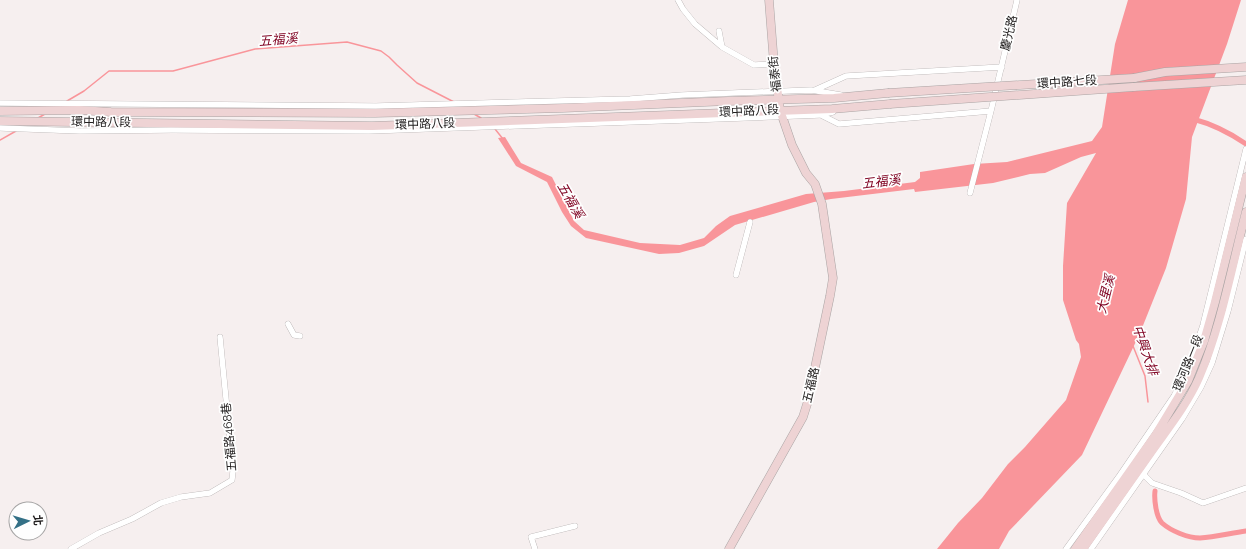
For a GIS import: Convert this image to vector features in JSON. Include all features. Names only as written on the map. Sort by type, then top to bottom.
[{"type":"street","points":[[678,0],[694,24],[722,47],[754,65],[774,64]]},
{"type":"street","name":"福泰街","points":[[769,0],[777,96],[780,113],[792,145],[806,173],[817,188]]},
{"type":"street","name":"慶光路","points":[[970,193],[1002,67],[1017,0]]},
{"type":"street","points":[[719,31],[722,47]]},
{"type":"street","name":"環中路八段","points":[[0,103],[373,110],[438,104],[486,110],[563,108],[777,96],[815,90],[846,76],[1002,67]]},
{"type":"street","points":[[1134,78],[1165,72],[1246,67]]},
{"type":"street","name":"環中路七段","points":[[888,93],[1246,71]]},
{"type":"street","name":"環中路七段","points":[[890,104],[1246,80]]},
{"type":"street","points":[[1133,87],[1167,89],[1246,86]]},
{"type":"street","name":"環中路八段","points":[[815,90],[849,97]]},
{"type":"street","name":"環中路八段","points":[[0,111],[69,110],[111,112],[373,110],[467,107],[682,95],[849,97],[888,93]]},
{"type":"street","name":"環中路八段","points":[[0,121],[12,125],[38,129],[80,131],[374,128],[780,113],[890,104]]},
{"type":"street","name":"環中路八段","points":[[780,113],[820,115],[850,107]]},
{"type":"street","points":[[373,110],[374,128]]},
{"type":"street","name":"環中路八段","points":[[820,115],[839,124],[991,111]]},
{"type":"street","name":"環中路八段","points":[[0,128],[12,125],[50,122],[374,128]]},
{"type":"street","name":"環河路一段","points":[[1091,549],[1174,396],[1193,355],[1211,295],[1246,149]]},
{"type":"street","name":"環河路一段","points":[[1083,549],[1136,468],[1188,381],[1204,341],[1246,177]]},
{"type":"street","name":"五福路","points":[[729,549],[803,417],[808,401],[830,296],[832,278],[822,204],[817,188]]},
{"type":"street","name":"環河路一段","points":[[1075,549],[1183,406],[1199,379],[1216,328],[1246,212]]},
{"type":"street","points":[[736,275],[750,222]]},
{"type":"street","name":"環河路一段","points":[[1066,549],[1136,468],[1182,419],[1201,387],[1209,369],[1228,311],[1246,239]]},
{"type":"street","points":[[288,324],[294,335],[300,336]]},
{"type":"street","name":"五福路468巷","points":[[71,549],[99,533],[161,503],[181,497],[210,493],[232,480],[233,471],[220,337]]},
{"type":"street","points":[[1136,468],[1152,483],[1181,493],[1203,503],[1246,488]]},
{"type":"street","points":[[535,549],[531,537],[575,526]]},
{"type":"water","name":"大里溪","points":[[1128,0],[1241,0],[1227,44],[1192,137],[1186,199],[1166,268],[1140,333],[1082,455],[1009,531],[999,549],[937,549],[958,523],[982,498],[1008,464],[1066,400],[1081,357],[1079,344],[1076,340],[1063,300],[1063,266],[1067,203],[1096,153],[1081,157],[1045,173],[1030,174],[993,183],[915,192],[914,189],[814,202],[735,225],[704,246],[679,253],[659,254],[586,238],[571,226],[547,182],[516,166],[498,138],[505,137],[521,163],[552,177],[574,221],[584,230],[640,243],[680,245],[704,238],[716,226],[730,216],[806,194],[915,182],[920,178],[920,172],[974,164],[1007,162],[1092,141],[1102,127],[1115,44]]},
{"type":"waterway","name":"五福溪","points":[[67,101],[84,91],[109,71],[173,71],[255,49],[347,42],[381,51],[417,83],[454,102]]},
{"type":"waterway","name":"五福溪","points":[[38,118],[45,114]]},
{"type":"waterway","name":"五福溪","points":[[474,114],[481,118]]},
{"type":"waterway","points":[[1193,119],[1221,129],[1246,144]]},
{"type":"waterway","name":"五福溪","points":[[495,129],[503,139]]},
{"type":"waterway","name":"五福溪","points":[[0,140],[16,131]]},
{"type":"waterway","name":"中興大排","points":[[1133,346],[1145,376],[1148,402]]},
{"type":"waterway","name":"中興大排","points":[[1155,491],[1158,517],[1162,523],[1180,534],[1200,538],[1246,531]]}]
